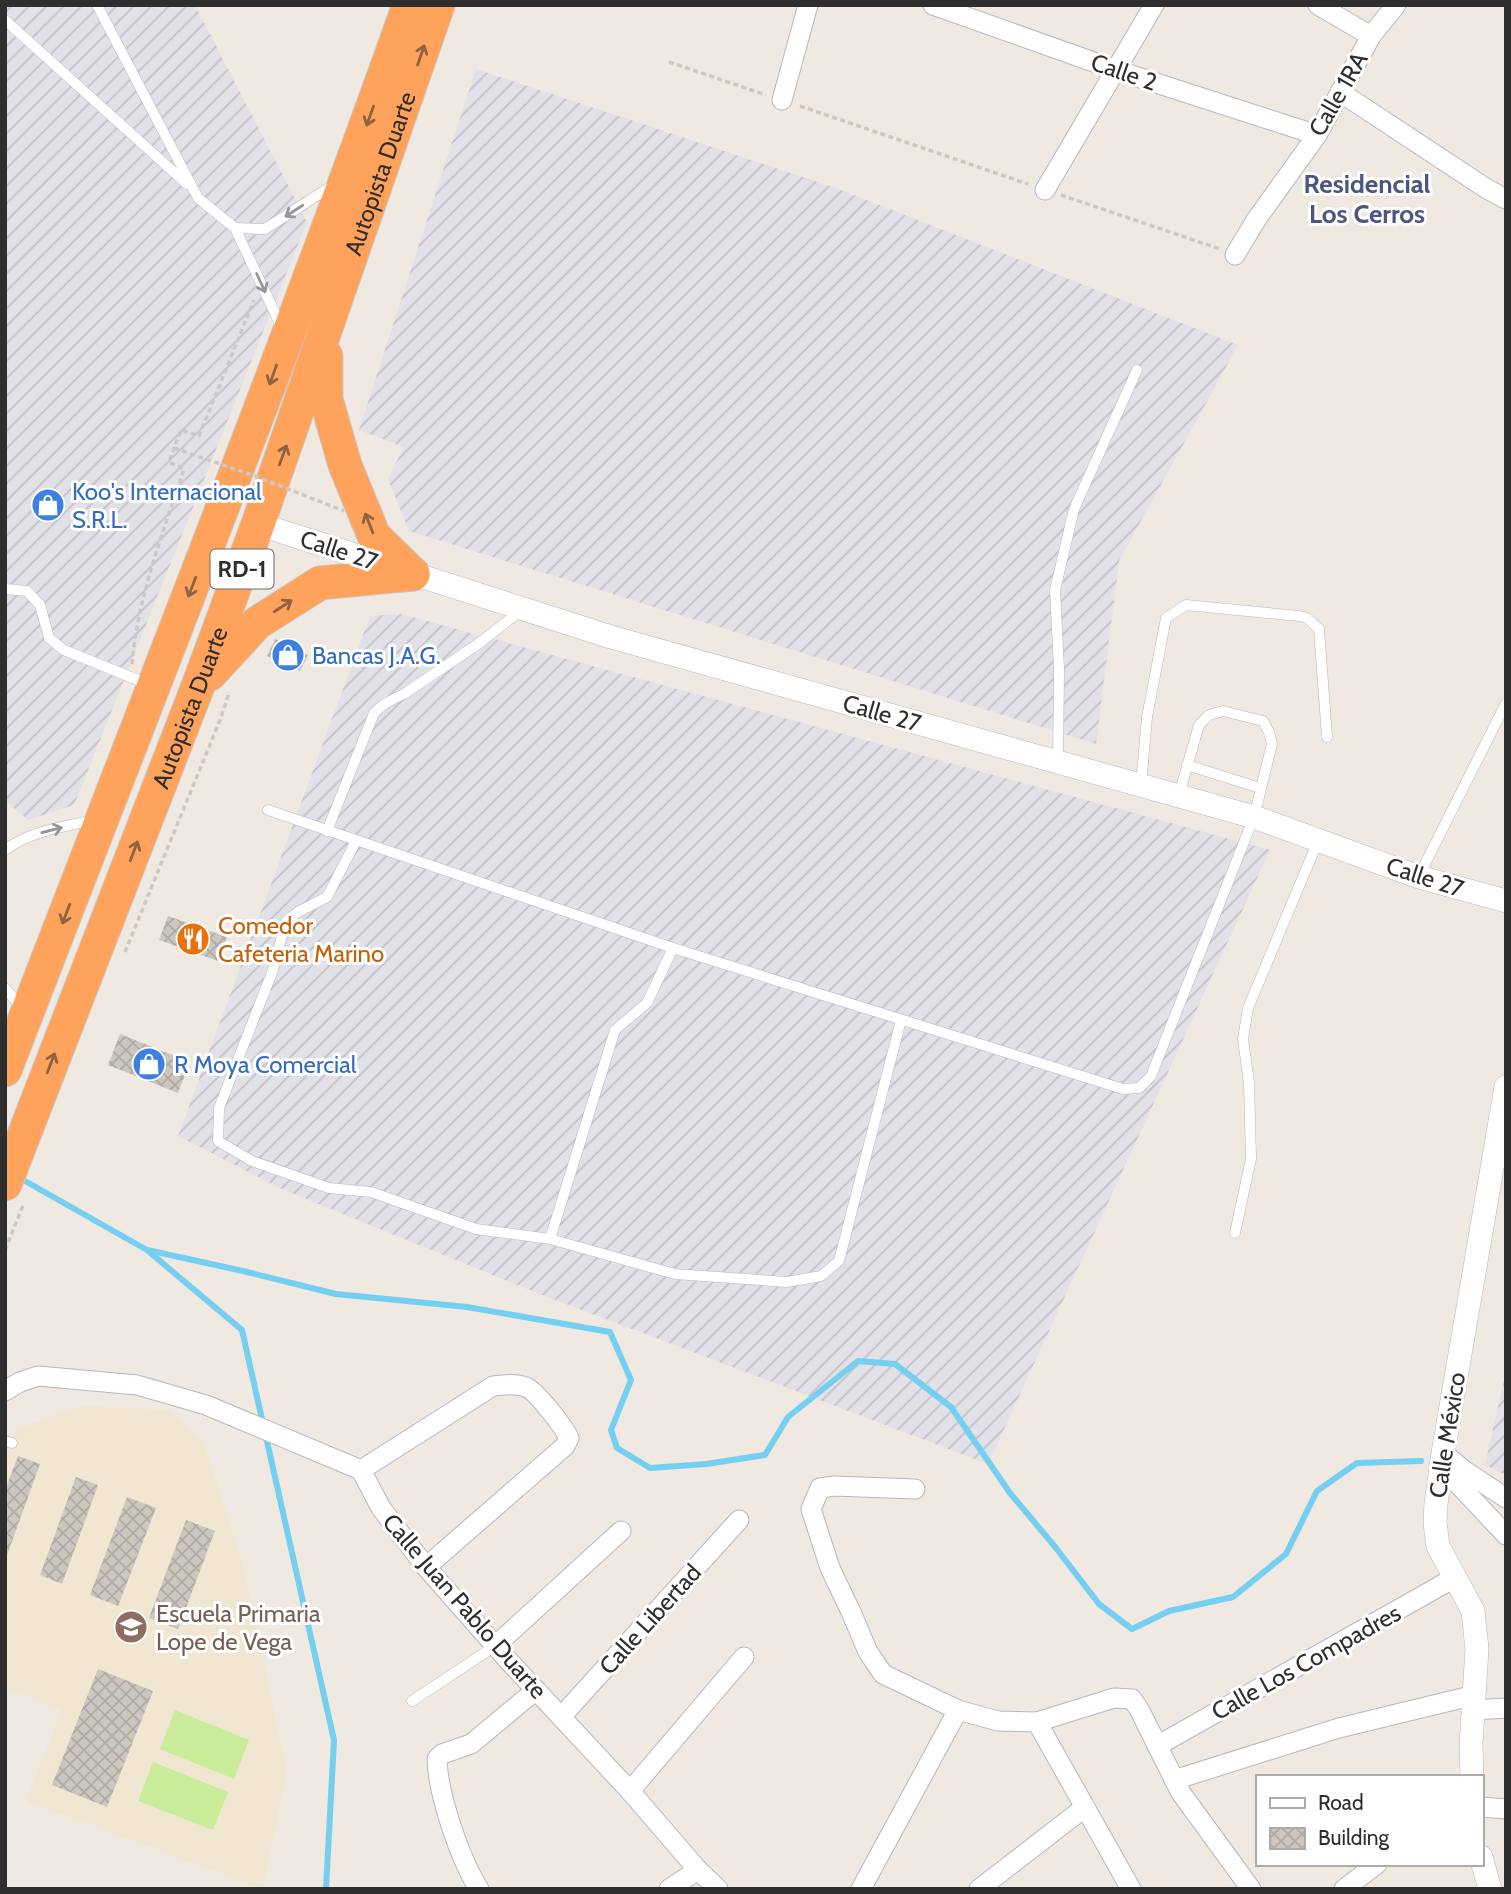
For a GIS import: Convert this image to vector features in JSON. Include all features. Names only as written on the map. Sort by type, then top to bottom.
[{"type":"highway","name":"Autopista Duarte","points":[[5,1070],[103,818],[142,682],[287,338],[409,5]]},
{"type":"highway","name":"Autopista Duarte","points":[[5,1184],[258,524],[439,5]]},
{"type":"highway","points":[[326,334],[326,398],[345,466],[374,536],[413,574]]},
{"type":"highway","points":[[198,686],[257,623],[320,583],[413,574]]},
{"type":"street","points":[[782,100],[808,5]]},
{"type":"street","name":"Calle 2","points":[[933,5],[1116,70],[1317,135]]},
{"type":"street","points":[[1045,190],[1154,5]]},
{"type":"street","points":[[1318,5],[1371,36]]},
{"type":"street","name":"Calle 1RA","points":[[1235,255],[1255,220],[1317,135],[1371,36],[1396,5]]},
{"type":"street","points":[[1340,92],[1506,199]]},
{"type":"street","name":"Calle 27","points":[[258,524],[611,637],[1254,817],[1419,877],[1506,901]]},
{"type":"street","name":"Calle México","points":[[1472,1775],[1471,1744],[1477,1649],[1473,1611],[1438,1546],[1435,1523],[1441,1464],[1506,1087]]},
{"type":"street","points":[[5,1391],[38,1376],[137,1385],[206,1405],[361,1469],[493,1387],[510,1384],[529,1388],[563,1426],[569,1438],[565,1446],[426,1567]]},
{"type":"street","points":[[1441,1464],[1465,1471],[1506,1498]]},
{"type":"street","points":[[1441,1464],[1506,1535]]},
{"type":"street","name":"Calle Juan Pablo Duarte","points":[[361,1469],[381,1508],[426,1567],[718,1889]]},
{"type":"street","points":[[915,1489],[834,1486],[820,1488],[811,1508],[830,1568],[868,1652],[883,1674],[958,1710],[998,1721],[1037,1723],[1114,1698],[1132,1699],[1181,1793],[1251,1889]]},
{"type":"street","name":"Calle Libertad","points":[[561,1717],[739,1520]]},
{"type":"street","points":[[495,1646],[621,1531]]},
{"type":"street","name":"Calle Los Compadres","points":[[1157,1746],[1454,1578]]},
{"type":"street","points":[[630,1791],[744,1657]]},
{"type":"street","points":[[479,1889],[460,1852],[441,1791],[437,1759],[471,1744],[536,1690]]},
{"type":"street","points":[[1174,1780],[1339,1728],[1474,1702],[1506,1708]]},
{"type":"street","points":[[861,1889],[958,1710]]},
{"type":"street","points":[[1037,1723],[1131,1889]]},
{"type":"street","points":[[1483,1807],[1506,1809]]},
{"type":"street","points":[[979,1889],[1084,1808]]},
{"type":"street","points":[[1483,1864],[1490,1889]]},
{"type":"street","points":[[1344,1889],[1374,1866]]},
{"type":"street","points":[[669,1889],[698,1870]]},
{"type":"lane","points":[[97,5],[198,198],[235,228],[287,338]]},
{"type":"lane","points":[[5,20],[193,189]]},
{"type":"lane","points":[[235,228],[265,229],[347,176]]},
{"type":"lane","points":[[1058,763],[1059,669],[1055,590],[1074,509],[1138,370]]},
{"type":"lane","points":[[5,589],[27,591],[40,605],[49,638],[64,650],[142,682]]},
{"type":"lane","points":[[1141,785],[1147,717],[1166,618],[1186,605],[1298,616],[1307,618],[1319,629],[1327,737]]},
{"type":"lane","points":[[327,831],[374,713],[382,705],[404,694],[478,644],[523,609]]},
{"type":"lane","points":[[1419,877],[1506,703]]},
{"type":"lane","points":[[268,810],[673,948],[1123,1089],[1139,1088],[1151,1076],[1254,817],[1272,744],[1263,721],[1223,711],[1209,715],[1199,725],[1178,796]]},
{"type":"lane","points":[[1187,765],[1260,788]]},
{"type":"lane","points":[[5,850],[46,831],[103,818]]},
{"type":"lane","points":[[1235,1233],[1251,1159],[1243,1039],[1248,1008],[1318,840]]},
{"type":"lane","points":[[356,841],[327,897],[286,920],[273,970],[219,1108],[218,1141],[252,1161],[329,1188],[371,1192],[476,1229],[550,1239],[676,1274],[787,1282],[821,1276],[839,1261],[901,1020]]},
{"type":"lane","points":[[550,1239],[615,1030],[647,1003],[673,948]]},
{"type":"lane","points":[[5,988],[27,1014]]},
{"type":"lane","points":[[412,1701],[495,1646]]},
{"type":"path","points":[[669,62],[1235,255]]},
{"type":"path","points":[[142,682],[134,643],[140,610],[184,469],[169,462],[181,430],[199,436],[261,282]]},
{"type":"path","points":[[174,448],[344,511]]},
{"type":"path","points":[[125,953],[220,720],[232,684]]},
{"type":"shaded area","points":[[5,5],[195,5],[307,222],[74,805],[28,820],[5,800]]},
{"type":"shaded area","points":[[476,69],[833,187],[1238,345],[1119,561],[1096,744],[409,531],[388,479],[404,447],[359,430]]},
{"type":"shaded area","points":[[401,614],[1270,850],[988,1464],[537,1293],[284,1190],[178,1136],[370,616]]},
{"type":"shaded area","points":[[1506,1371],[1506,1475],[1485,1465]]},
{"type":"shaded area","name":"Escuela Primaria Lope de Vega","points":[[81,1406],[169,1410],[203,1441],[243,1564],[287,1773],[262,1889],[26,1801],[62,1710],[5,1689],[5,1460],[17,1429]]},
{"type":"green space","points":[[175,1710],[249,1740],[234,1779],[160,1749]]},
{"type":"green space","points":[[153,1762],[228,1792],[213,1830],[138,1801]]},
{"type":"building","name":"Bancas J.A.G.","points":[[275,639],[308,655],[300,671],[267,656]]},
{"type":"building","name":"Comedor Cafeteria Marino","points":[[168,916],[227,937],[218,961],[159,940]]},
{"type":"building","name":"R Moya Comercial","points":[[120,1034],[190,1062],[178,1093],[108,1065]]},
{"type":"building","points":[[18,1456],[40,1464],[7,1555],[5,1490]]},
{"type":"building","points":[[76,1477],[98,1485],[62,1584],[40,1575]]},
{"type":"building","points":[[127,1497],[156,1508],[118,1606],[90,1595]]},
{"type":"building","points":[[186,1520],[215,1531],[178,1629],[149,1618]]},
{"type":"building","points":[[98,1669],[153,1691],[107,1807],[52,1785]]},
{"type":"waterway","points":[[18,1177],[147,1250],[242,1330],[334,1740],[326,1889]]},
{"type":"waterway","points":[[147,1250],[336,1294],[467,1307],[610,1332],[631,1380],[611,1430],[617,1448],[650,1468],[706,1464],[765,1455],[788,1417],[858,1361],[895,1364],[951,1407],[1010,1493],[1099,1604],[1132,1629],[1169,1611],[1233,1597],[1286,1554],[1317,1491],[1357,1463],[1421,1461]]},
{"type":"place","name":"Koo's Internacional S.R.L.","points":[[48,505]]},
{"type":"place","name":"Bancas J.A.G.","points":[[288,655]]},
{"type":"place","name":"Comedor Cafeteria Marino","points":[[193,939]]},
{"type":"place","name":"R Moya Comercial","points":[[149,1064]]},
{"type":"place","name":"Escuela Primaria Lope de Vega","points":[[131,1627]]},
{"type":"district","name":"Residencial Los Cerros","points":[[1367,199]]}]
